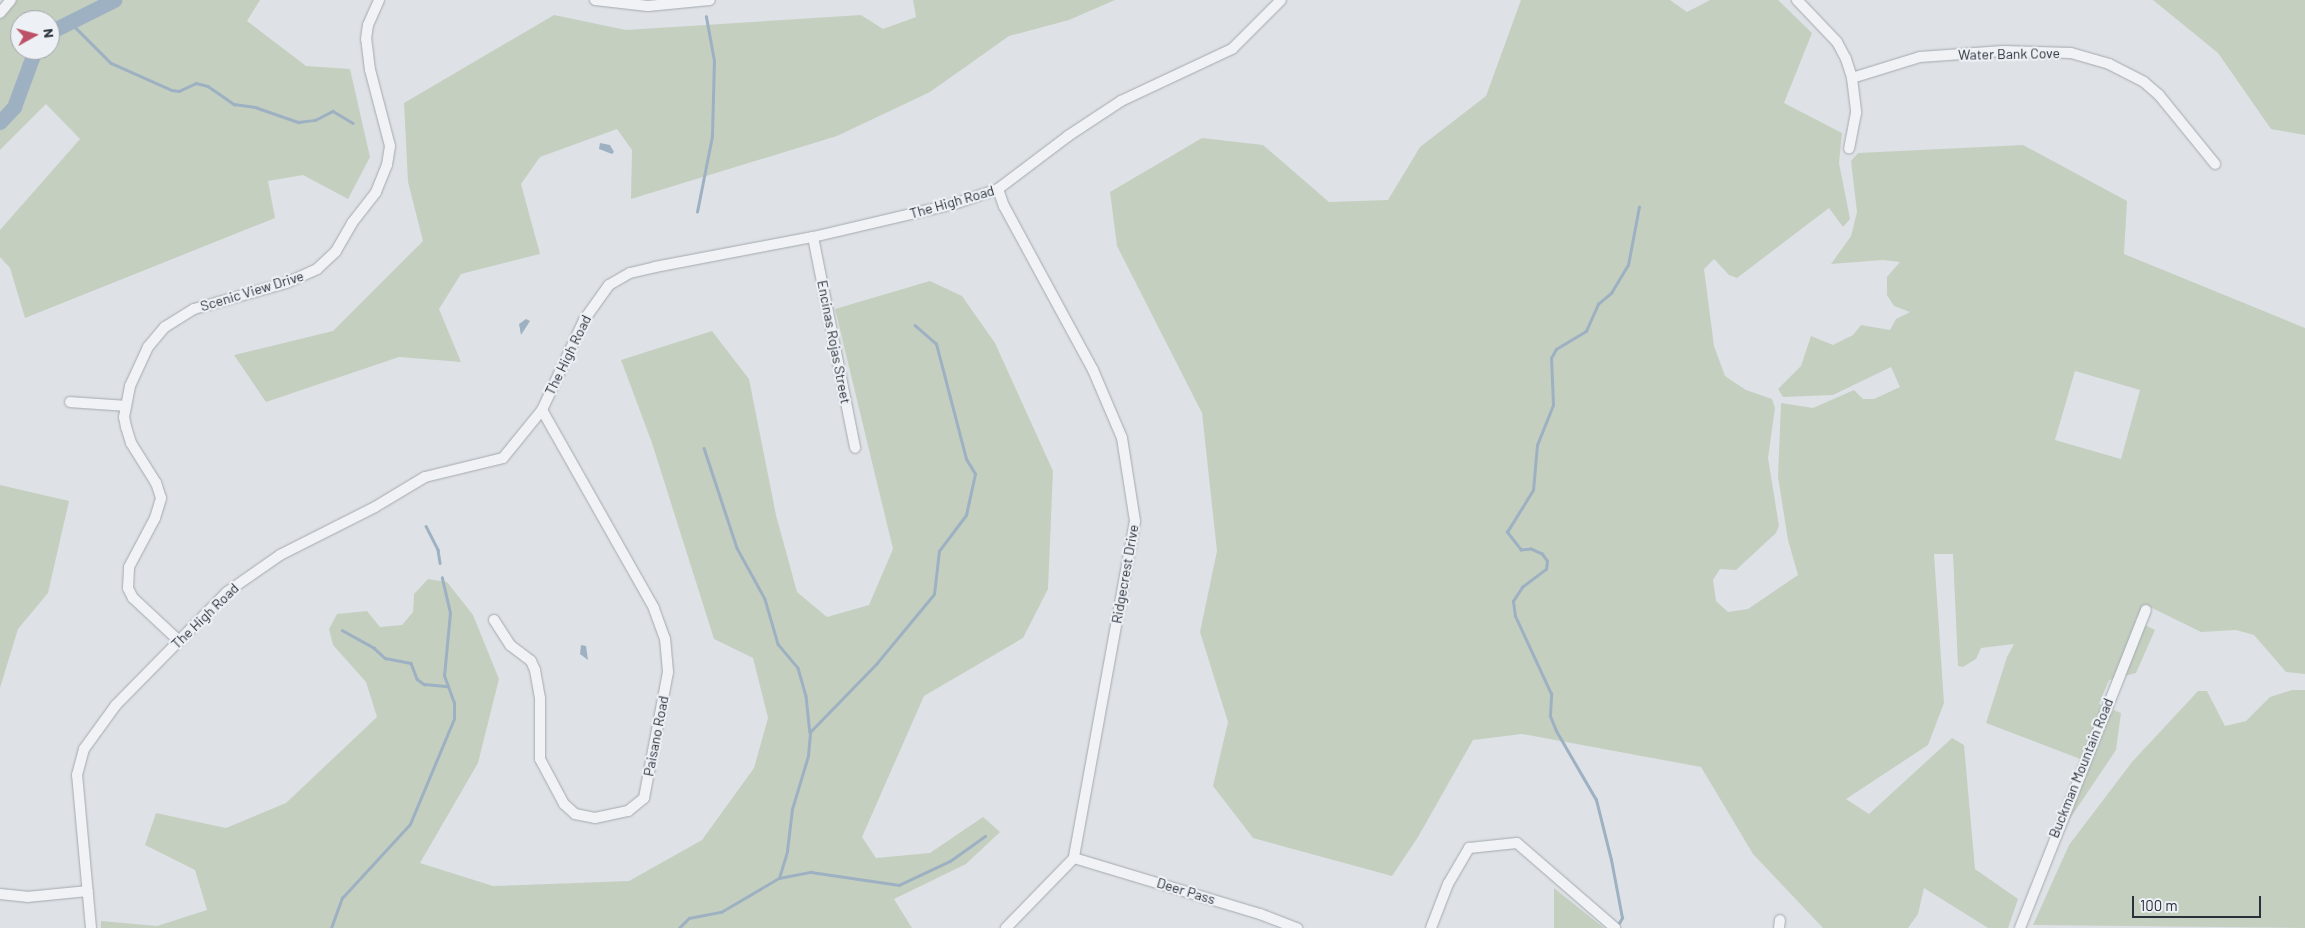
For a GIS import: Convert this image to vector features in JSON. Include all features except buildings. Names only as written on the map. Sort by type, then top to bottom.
[{"type":"street","points":[[0,14],[11,0]]},
{"type":"street","name":"Scenic View Drive","points":[[178,640],[133,598],[128,588],[129,567],[155,518],[161,498],[152,474],[131,443],[126,427],[126,406],[142,358],[165,327],[194,309],[286,283],[317,269],[336,251],[352,223],[376,192],[386,170],[390,146],[370,70],[366,39],[368,25],[380,0]]},
{"type":"street","points":[[595,0],[648,6],[710,0]]},
{"type":"street","name":"The High Road","points":[[91,928],[77,788],[80,761],[91,738],[116,705],[178,640],[234,587],[297,545],[376,507],[425,477],[503,458],[542,410],[584,320],[609,285],[630,273],[813,237],[954,204],[998,189],[1068,136],[1121,101],[1232,49],[1281,0]]},
{"type":"street","points":[[1797,0],[1837,42],[1852,78],[1856,113],[1849,148]]},
{"type":"street","name":"Water Bank Cove","points":[[1852,78],[1920,57],[2003,51],[2071,53],[2110,64],[2144,82],[2166,102],[2216,164]]},
{"type":"street","name":"Ridgecrest Drive","points":[[998,189],[1004,206],[1093,370],[1122,438],[1136,520],[1074,858]]},
{"type":"street","name":"Encinas Rojas Street","points":[[813,237],[855,448]]},
{"type":"street","points":[[70,402],[126,406]]},
{"type":"street","name":"Paisano Road","points":[[494,620],[510,644],[531,660],[535,670],[540,698],[540,760],[564,804],[575,814],[595,818],[628,811],[644,798],[668,672],[665,639],[654,608],[542,410]]},
{"type":"street","name":"Buckman Mountain Road","points":[[2020,928],[2146,610]]},
{"type":"street","points":[[1431,928],[1448,884],[1469,848],[1517,843],[1615,928]]},
{"type":"street","points":[[1006,928],[1074,858]]},
{"type":"street","name":"Deer Pass","points":[[1074,858],[1260,914],[1297,928]]},
{"type":"street","points":[[0,894],[27,898],[88,891]]},
{"type":"green space","points":[[15,0],[260,0],[247,21],[306,66],[350,69],[370,157],[348,199],[303,175],[268,181],[275,218],[25,318],[10,268],[0,257],[0,230],[80,139],[46,104],[0,150],[0,19]]},
{"type":"green space","points":[[913,0],[1115,0],[1069,20],[1009,36],[930,92],[837,136],[631,199],[632,150],[617,129],[540,157],[521,184],[540,254],[461,274],[439,309],[461,362],[399,357],[266,402],[234,355],[333,331],[423,241],[408,182],[404,103],[554,15],[626,30],[861,15],[883,29],[916,17]]},
{"type":"green space","points":[[1521,0],[1670,0],[1687,12],[1710,0],[1778,0],[1812,33],[1784,103],[1842,133],[1839,163],[1850,219],[1843,227],[1829,208],[1737,278],[1729,275],[1714,259],[1704,269],[1714,346],[1725,376],[1746,390],[1772,399],[1775,408],[1768,458],[1779,526],[1776,533],[1736,570],[1720,569],[1713,580],[1716,601],[1728,612],[1748,609],[1798,575],[1788,540],[1778,477],[1781,403],[1813,408],[1854,390],[1863,399],[1874,399],[1900,387],[1891,367],[1833,395],[1783,397],[1778,389],[1801,366],[1811,336],[1833,345],[1853,335],[1861,325],[1890,330],[1896,319],[1910,312],[1894,306],[1887,295],[1887,277],[1900,262],[1883,260],[1831,264],[1851,236],[1857,212],[1851,161],[1858,153],[2023,145],[2127,201],[2124,254],[2305,328],[2305,674],[2286,672],[2254,635],[2236,630],[2201,632],[2146,605],[2135,620],[2155,630],[2136,673],[2109,680],[2099,704],[2121,713],[2116,750],[2063,829],[2088,762],[1986,723],[2007,657],[2014,644],[1981,648],[1976,659],[1963,667],[1958,666],[1953,554],[1934,554],[1944,703],[1928,745],[1846,799],[1869,814],[1952,738],[1964,745],[1975,869],[2018,899],[2008,928],[1988,928],[1924,888],[1918,914],[1908,928],[1823,928],[1753,854],[1701,767],[1522,734],[1473,740],[1418,837],[1392,876],[1253,838],[1213,786],[1228,722],[1200,632],[1217,551],[1202,413],[1117,246],[1110,192],[1202,138],[1263,145],[1329,202],[1388,200],[1420,147],[1486,96]],"holes":[[[2075,371],[2140,390],[2121,459],[2055,440]]]},
{"type":"green space","points":[[2153,0],[2305,0],[2305,135],[2271,129],[2218,53]]},
{"type":"green space","points":[[930,281],[962,296],[995,343],[1053,471],[1048,589],[1023,638],[924,696],[862,837],[876,858],[930,853],[983,817],[1000,832],[966,864],[894,899],[912,928],[101,928],[101,921],[157,926],[207,910],[195,870],[145,845],[156,813],[226,828],[286,803],[377,717],[366,682],[333,645],[329,629],[337,614],[367,611],[380,627],[402,625],[413,612],[414,594],[428,579],[447,582],[473,615],[499,679],[478,763],[420,863],[493,886],[629,881],[702,840],[754,768],[768,718],[753,658],[714,639],[652,443],[621,360],[712,331],[749,379],[776,515],[797,592],[827,617],[869,605],[893,549],[835,309]]},
{"type":"green space","points":[[0,485],[69,501],[48,593],[18,629],[0,688]]},
{"type":"green space","points":[[2292,690],[2305,690],[2305,928],[2033,925],[2069,845],[2132,762],[2198,691],[2207,691],[2225,726],[2246,721],[2270,697]]},
{"type":"green space","points":[[1554,888],[1604,928],[1554,928]]},
{"type":"water","points":[[600,143],[610,145],[614,152],[612,154],[599,149]]},
{"type":"water","points":[[526,319],[530,321],[521,335],[519,324]]},
{"type":"water","points":[[581,645],[586,646],[588,660],[580,654]]},
{"type":"waterway","points":[[60,27],[114,0]]},
{"type":"waterway","points":[[697,212],[712,136],[714,61],[706,17]]},
{"type":"waterway","points":[[69,21],[111,63],[172,90],[179,91],[196,83],[208,86],[234,104],[255,107],[298,122],[315,120],[333,111],[353,123]]},
{"type":"waterway","points":[[0,122],[14,107],[31,60]]},
{"type":"waterway","points":[[1619,923],[1622,918],[1611,860],[1596,800],[1556,731],[1550,716],[1551,694],[1515,616],[1513,601],[1522,587],[1546,569],[1547,561],[1542,554],[1531,549],[1521,550],[1507,532],[1533,490],[1537,445],[1553,405],[1551,358],[1556,349],[1586,331],[1598,304],[1611,293],[1628,265],[1639,207]]},
{"type":"waterway","points":[[779,878],[787,851],[792,809],[808,756],[810,732],[877,663],[934,594],[939,551],[966,515],[975,474],[966,459],[936,344],[915,326]]},
{"type":"waterway","points":[[704,448],[737,548],[765,599],[778,644],[798,668],[806,696],[810,732]]},
{"type":"waterway","points":[[426,526],[438,550],[440,563]]},
{"type":"waterway","points":[[331,928],[342,898],[410,824],[454,719],[454,703],[444,676],[450,613],[442,578]]},
{"type":"waterway","points":[[342,630],[374,648],[385,658],[411,663],[417,679],[424,684],[448,686]]},
{"type":"waterway","points":[[679,928],[689,918],[721,912],[779,878],[811,872],[899,885],[950,861],[985,836]]}]
